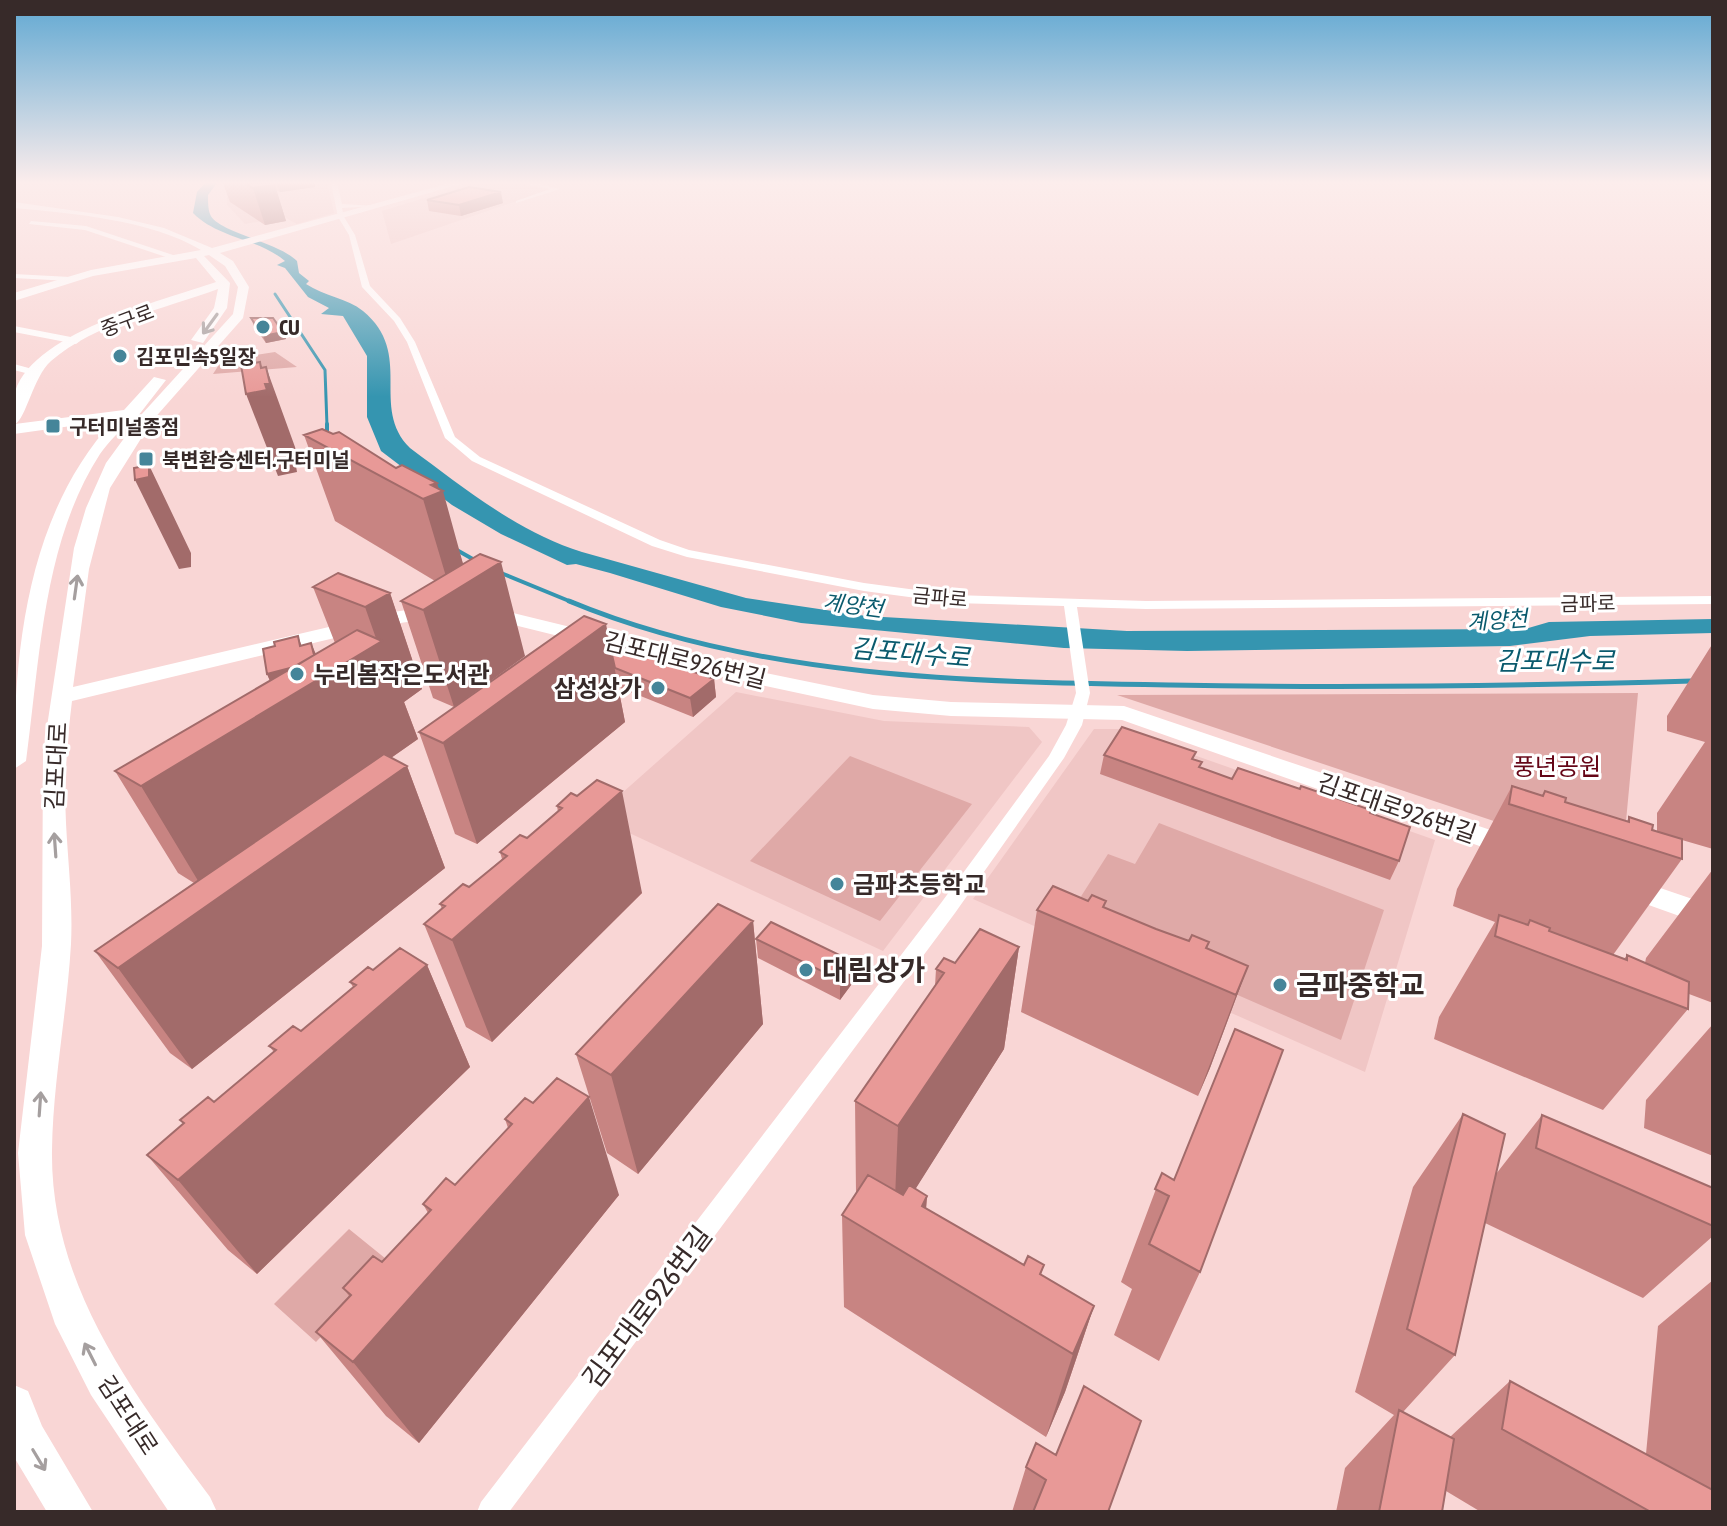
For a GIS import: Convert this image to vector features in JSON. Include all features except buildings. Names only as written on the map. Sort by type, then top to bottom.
[{"type":"main road","points":[[14,297],[70,279],[201,254]]},
{"type":"main road","name":"김포대로","points":[[14,761],[39,592],[50,549],[77,479],[94,451],[228,328],[244,305],[246,297],[241,275],[218,254]]},
{"type":"main road","name":"김포대로","points":[[195,1512],[116,1404],[61,1296],[24,1168],[58,906],[52,813],[56,733],[81,554],[91,520],[139,412],[216,319],[225,294],[224,283],[212,266],[196,255]]},
{"type":"main road","name":"중구로","points":[[33,372],[76,341],[224,283]]},
{"type":"main road","points":[[14,420],[33,372]]},
{"type":"main road","points":[[14,429],[139,412]]},
{"type":"main road","name":"김포대로926번길","points":[[61,697],[393,618],[461,611],[529,620],[724,671],[873,702],[951,709],[1081,702],[1124,713],[1540,857]]},
{"type":"main road","points":[[1599,877],[1713,917]]},
{"type":"main road","points":[[14,1405],[26,1438],[71,1512]]},
{"type":"street","points":[[166,254],[178,258]]},
{"type":"street","name":"금파로","points":[[357,254],[366,287],[397,320],[411,342],[450,438],[476,459],[656,543],[687,553],[916,595],[1071,611],[1713,600]]},
{"type":"street","points":[[14,276],[70,279]]},
{"type":"street","name":"중구로","points":[[14,329],[76,341]]},
{"type":"street","points":[[14,367],[33,372]]},
{"type":"street","points":[[1071,611],[1081,702]]},
{"type":"street","name":"김포대로926번길","points":[[491,1512],[1026,803],[1068,738],[1081,702]]},
{"type":"shaded area","name":"금파초등학교","points":[[736,692],[884,721],[1029,727],[1042,742],[883,951],[595,817]]},
{"type":"shaded area","name":"금파중학교","points":[[1094,729],[1120,729],[1435,840],[1365,1072],[973,899]]},
{"type":"green space","points":[[275,352],[297,367],[213,374],[222,360]]},
{"type":"green space","name":"풍년공원","points":[[1638,693],[1622,864],[1117,695]]},
{"type":"green space","points":[[850,756],[972,804],[880,921],[750,861]]},
{"type":"green space","points":[[1159,823],[1384,910],[1341,1040],[1066,920],[1108,854],[1135,864]]},
{"type":"green space","points":[[349,1229],[391,1263],[316,1342],[274,1304]]},
{"type":"water","points":[[276,254],[288,254],[297,261],[299,273],[309,281],[306,284],[357,307],[378,328],[387,345],[393,415],[398,432],[410,448],[471,493],[514,521],[558,543],[746,598],[866,616],[1127,631],[1525,629],[1549,622],[1713,619],[1713,633],[1590,636],[1510,646],[1187,651],[1064,648],[801,623],[721,607],[610,573],[576,564],[567,565],[501,534],[452,505],[381,451],[367,417],[367,356],[343,316],[321,314],[329,308],[308,297],[285,268],[277,265],[285,261]]},
{"type":"waterway","name":"김포대수로","points":[[275,294],[325,370],[327,426]]},
{"type":"waterway","name":"김포대수로","points":[[327,426],[327,434]]},
{"type":"waterway","name":"김포대수로","points":[[455,549],[478,562]]},
{"type":"waterway","name":"김포대수로","points":[[501,573],[570,601]]},
{"type":"waterway","name":"김포대수로","points":[[570,601],[640,627],[714,647],[789,661],[942,678],[1096,684],[1301,686],[1692,681]]},
{"type":"waterway","name":"김포대수로","points":[[570,601],[574,603]]},
{"type":"place","name":"CU","points":[[263,327]]},
{"type":"place","name":"김포민속5일장","points":[[120,356]]},
{"type":"place","name":"구터미널종점","points":[[53,426]]},
{"type":"place","name":"북변환승센터.구터미널","points":[[146,459]]},
{"type":"place","name":"누리봄작은도서관","points":[[297,674]]},
{"type":"place","name":"삼성상가","points":[[658,688]]},
{"type":"place","name":"금파초등학교","points":[[837,884]]},
{"type":"place","name":"대림상가","points":[[806,970]]},
{"type":"place","name":"금파중학교","points":[[1280,985]]},
{"type":"water label","name":"계양천","points":[[853,605]]},
{"type":"water label","name":"계양천","points":[[1497,620]]}]
